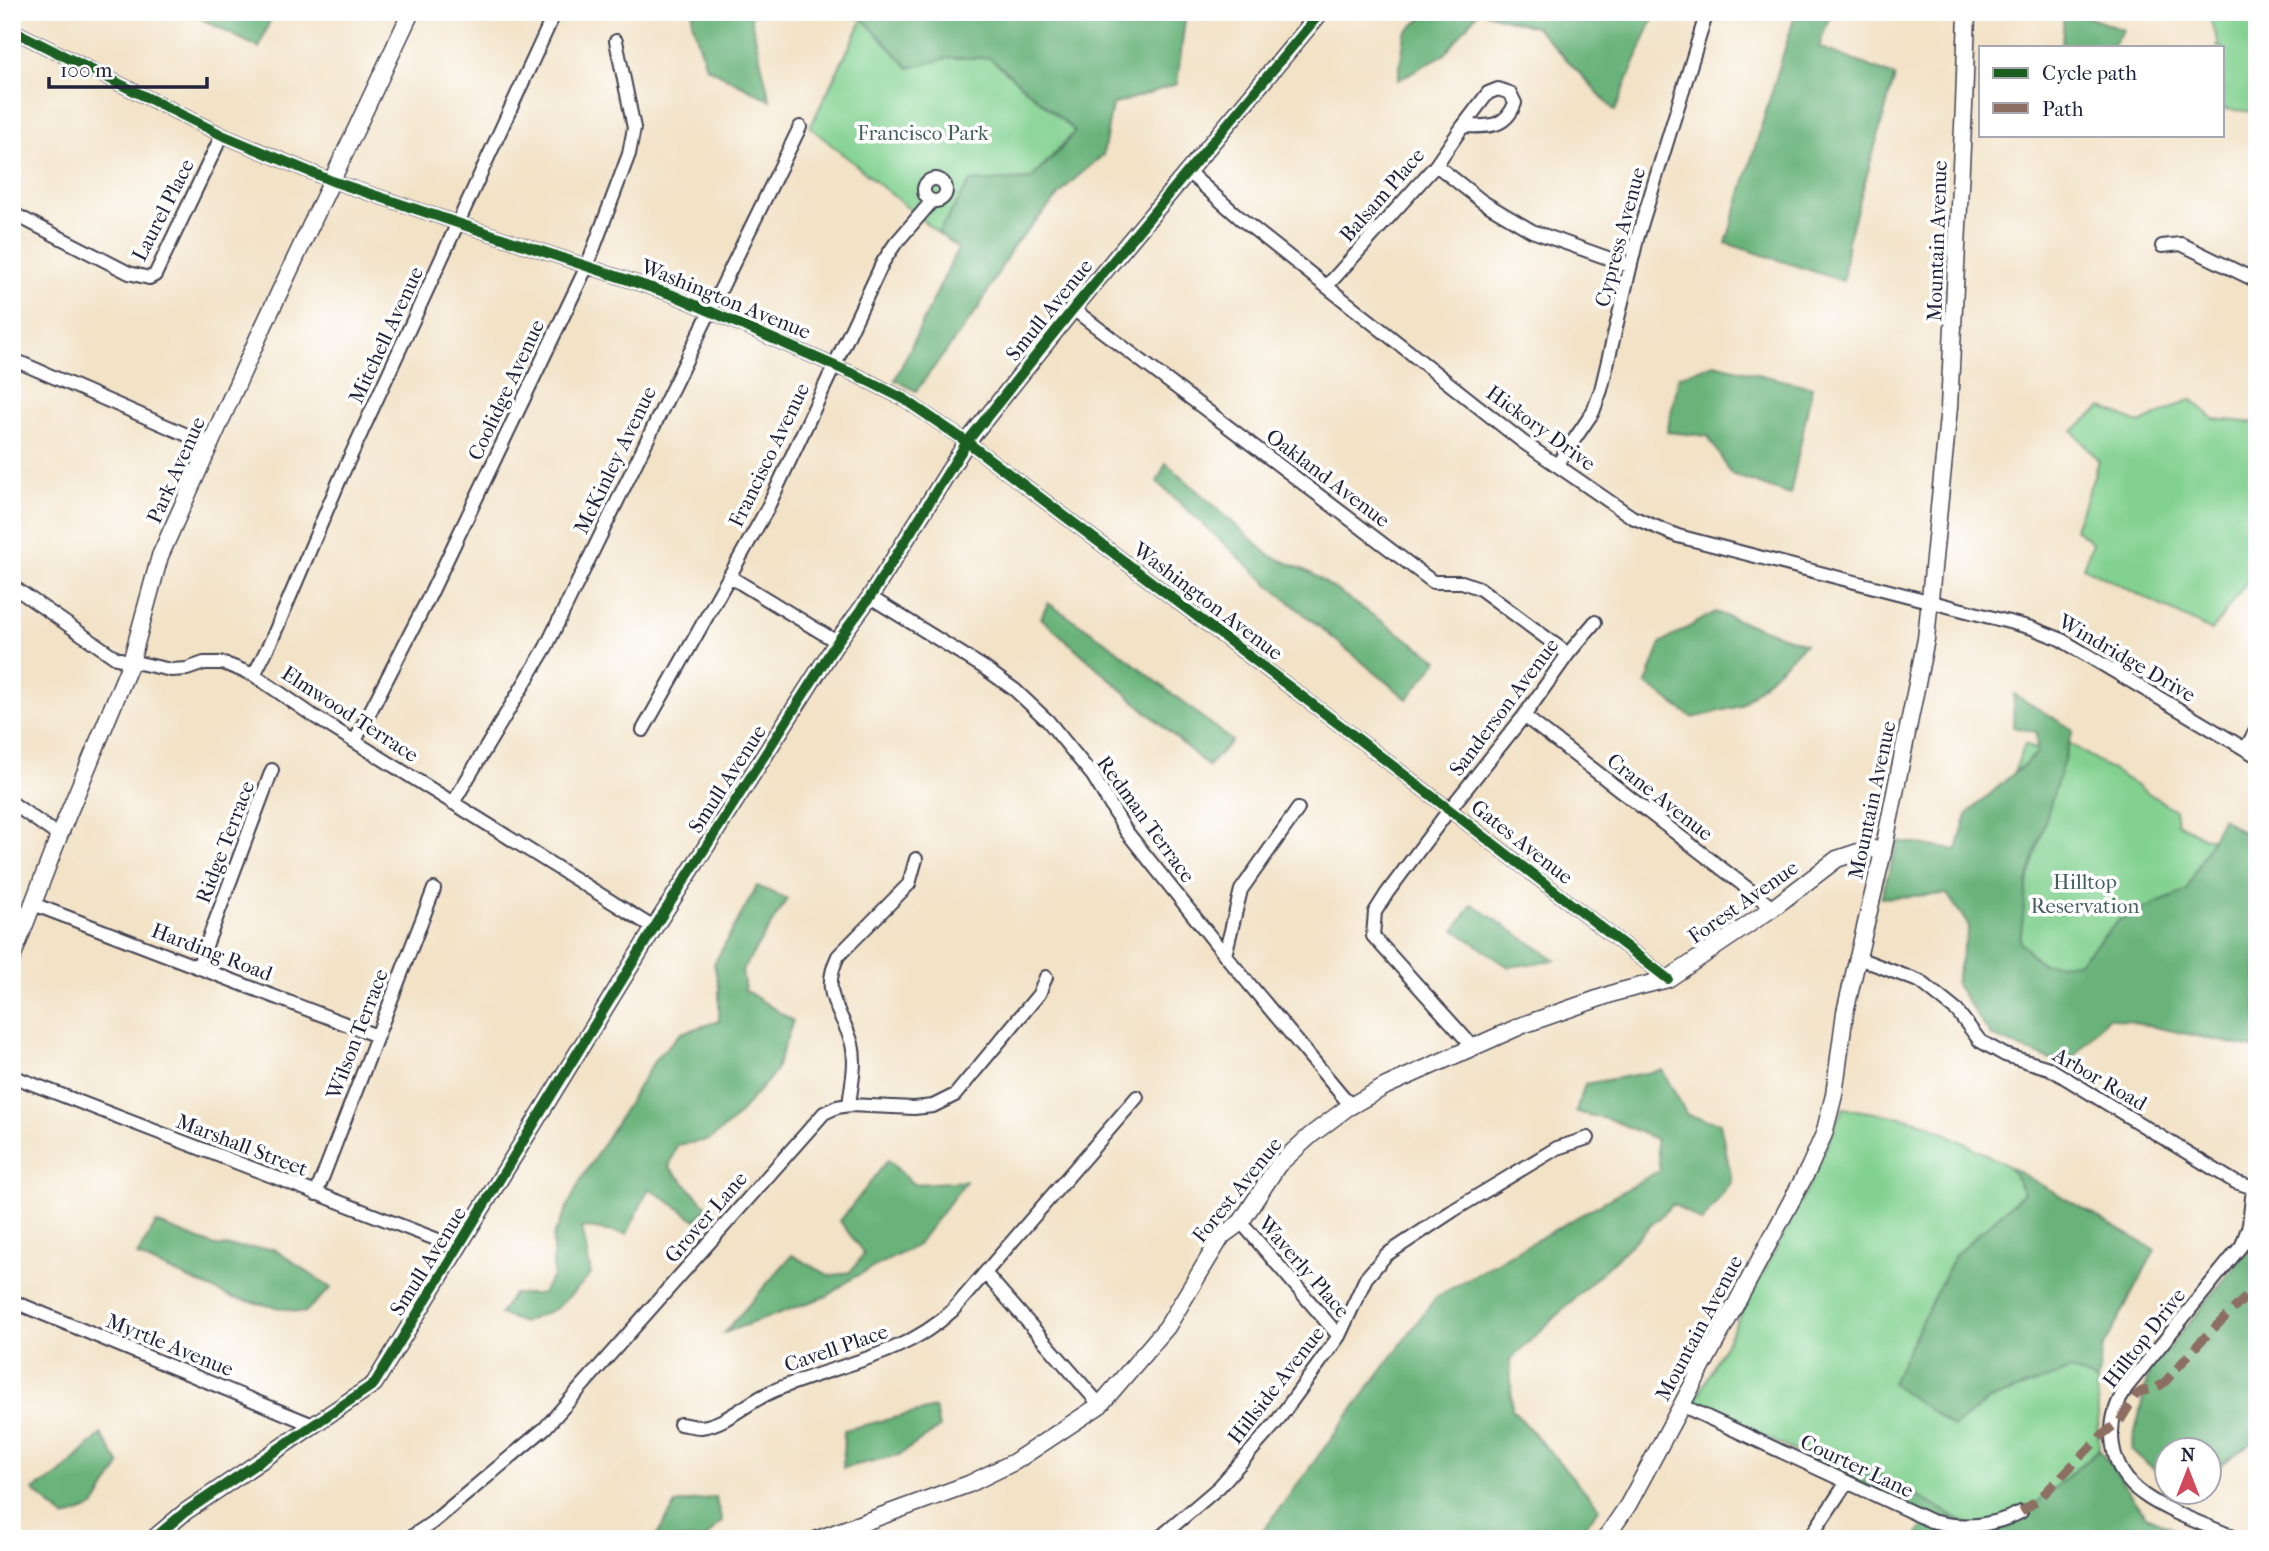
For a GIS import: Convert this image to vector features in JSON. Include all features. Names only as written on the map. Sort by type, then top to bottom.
[{"type":"street","name":"Park Avenue","points":[[12,958],[131,662],[156,566],[411,12]]},
{"type":"street","name":"Mitchell Avenue","points":[[254,675],[340,479],[555,12]]},
{"type":"street","name":"Smull Avenue","points":[[153,1539],[185,1512],[374,1384],[654,928],[837,642],[870,597],[967,442],[1073,309],[1321,12]]},
{"type":"street","name":"Cypress Avenue","points":[[1558,465],[1593,412],[1630,266],[1707,12]]},
{"type":"street","name":"Mountain Avenue","points":[[1605,1539],[1628,1505],[1817,1152],[1834,1095],[1845,1012],[1908,736],[1931,603],[1954,341],[1967,12]]},
{"type":"street","name":"Washington Avenue","points":[[12,30],[222,135],[332,181],[673,295],[834,365],[904,400],[967,442],[1353,735]]},
{"type":"street","name":"Coolidge Avenue","points":[[355,741],[431,593],[587,266],[629,153],[634,128],[617,41]]},
{"type":"street","name":"Balsam Place","points":[[1327,286],[1436,165],[1463,126]]},
{"type":"street","name":"McKinley Avenue","points":[[453,803],[545,647],[800,127]]},
{"type":"street","name":"Laurel Place","points":[[12,213],[129,273],[149,278],[155,275],[222,135]]},
{"type":"street","points":[[1436,165],[1483,202],[1532,231],[1630,266]]},
{"type":"street","name":"Hickory Drive","points":[[1188,172],[1240,218],[1523,442],[1632,517],[1678,536],[1931,603]]},
{"type":"street","name":"Francisco Avenue","points":[[643,730],[766,511],[883,262],[932,201]]},
{"type":"street","points":[[2162,246],[2181,244],[2257,282]]},
{"type":"street","name":"Oakland Avenue","points":[[1073,309],[1433,582],[1462,582],[1479,588],[1568,654]]},
{"type":"street","points":[[12,359],[210,445]]},
{"type":"street","points":[[729,576],[837,642]]},
{"type":"street","name":"Elmwood Terrace","points":[[12,586],[116,658],[171,670],[187,669],[204,663],[223,663],[254,675],[654,928]]},
{"type":"street","name":"Redman Terrace","points":[[870,597],[1015,690],[1048,722],[1093,776],[1126,831],[1225,956],[1350,1106]]},
{"type":"street","name":"Windridge Drive","points":[[1931,603],[2032,628],[2060,639],[2251,753]]},
{"type":"street","name":"Sanderson Avenue","points":[[1474,1048],[1373,936],[1375,912],[1449,810],[1595,622]]},
{"type":"street","name":"Crane Avenue","points":[[1524,716],[1773,908]]},
{"type":"street","points":[[2251,753],[2257,729]]},
{"type":"street","name":"Gates Avenue","points":[[1353,735],[1668,979]]},
{"type":"street","name":"Ridge Terrace","points":[[198,967],[272,770]]},
{"type":"street","points":[[12,803],[59,836]]},
{"type":"street","points":[[1225,956],[1241,890],[1298,810]]},
{"type":"street","name":"Forest Avenue","points":[[818,1539],[969,1484],[1014,1462],[1100,1405],[1167,1327],[1222,1236],[1241,1222],[1278,1166],[1311,1135],[1350,1106],[1386,1086],[1523,1025],[1617,992],[1668,979],[1773,908],[1837,859],[1870,848],[1883,852]]},
{"type":"street","points":[[849,1105],[853,1069],[852,1044],[831,998],[832,968],[838,956],[909,884],[916,859]]},
{"type":"street","name":"Wilson Terrace","points":[[316,1194],[434,888]]},
{"type":"street","name":"Harding Road","points":[[33,904],[377,1036]]},
{"type":"street","name":"Arbor Road","points":[[1858,958],[1922,982],[1957,1011],[1980,1041],[2005,1055],[2049,1068],[2235,1182],[2255,1189]]},
{"type":"street","name":"Grover Lane","points":[[408,1539],[433,1522],[545,1428],[824,1113],[849,1105],[914,1108],[933,1106],[955,1095],[1039,994],[1046,977]]},
{"type":"street","name":"Marshall Street","points":[[12,1076],[459,1248]]},
{"type":"street","name":"Cavell Place","points":[[680,1424],[701,1427],[725,1419],[777,1389],[911,1342],[934,1327],[952,1311],[1137,1097]]},
{"type":"street","name":"Hillside Avenue","points":[[1158,1539],[1219,1487],[1275,1424],[1339,1336],[1366,1278],[1386,1255],[1557,1148],[1588,1138]]},
{"type":"street","name":"Hilltop Drive","points":[[2238,1539],[2154,1501],[2136,1489],[2117,1462],[2111,1432],[2116,1404],[2126,1388],[2242,1245],[2255,1189]]},
{"type":"street","name":"Waverly Place","points":[[1241,1222],[1339,1336]]},
{"type":"street","points":[[985,1273],[1100,1405]]},
{"type":"street","name":"Myrtle Avenue","points":[[12,1301],[313,1425]]},
{"type":"street","name":"Courter Lane","points":[[1681,1405],[1919,1517],[1943,1524],[1979,1526],[2001,1521],[2021,1512]]},
{"type":"street","points":[[1809,1539],[1847,1482]]},
{"type":"green space","points":[[188,12],[273,12],[259,48]]},
{"type":"green space","points":[[693,12],[793,12],[750,15],[770,100],[706,67],[692,21]]},
{"type":"green space","points":[[821,12],[1186,12],[1177,84],[1112,105],[1103,155],[1070,183],[1013,246],[978,309],[916,391],[895,380],[958,248],[938,233],[970,182],[1031,179],[1075,131],[990,58],[947,58],[909,68],[863,19]]},
{"type":"green space","points":[[1429,12],[1478,12],[1445,54],[1398,80],[1405,33]]},
{"type":"green space","points":[[1483,12],[1640,12],[1653,18],[1615,111],[1537,28]]},
{"type":"green space","points":[[1796,12],[1831,12],[1819,47],[1895,76],[1848,241],[1843,281],[1726,243]]},
{"type":"green space","points":[[2064,12],[2074,12],[2123,30],[2113,46],[2062,46]]},
{"type":"green space","points":[[2207,12],[2257,12],[2257,112],[2224,109],[2224,46],[2218,46],[2219,43]]},
{"type":"green space","name":"Francisco Park","points":[[863,19],[909,68],[947,58],[990,58],[1075,131],[1031,179],[970,182],[938,233],[810,127]]},
{"type":"green space","points":[[1714,364],[1812,387],[1790,495],[1731,474],[1708,436],[1667,432],[1679,376]]},
{"type":"green space","points":[[2191,399],[2214,419],[2257,423],[2257,567],[2212,631],[2083,567],[2093,543],[2075,529],[2099,461],[2073,431],[2102,407],[2140,424]]},
{"type":"green space","points":[[1166,463],[1269,555],[1311,573],[1438,660],[1407,699],[1275,590],[1157,482]]},
{"type":"green space","points":[[1048,603],[1108,643],[1232,741],[1208,766],[1041,618]]},
{"type":"green space","points":[[1715,612],[1805,644],[1740,706],[1693,718],[1646,684],[1661,643]]},
{"type":"green space","name":"Hilltop Reservation","points":[[2014,694],[2073,730],[2028,878],[2020,942],[2041,964],[2078,963],[2121,918],[2186,891],[2222,818],[2257,842],[2257,1049],[2108,1017],[2066,1066],[1991,1036],[1955,983],[1969,926],[1947,894],[1881,898],[1898,841],[1957,850],[1967,814],[2037,753],[2036,732],[2013,727]]},
{"type":"green space","name":"Hilltop Reservation","points":[[2069,743],[2175,810],[2177,823],[2205,838],[2213,838],[2211,841],[2257,865],[2063,1054],[1986,926],[1962,907],[2025,744],[2062,763]]},
{"type":"green space","points":[[757,886],[787,899],[742,971],[745,990],[793,1021],[775,1072],[733,1121],[709,1140],[677,1145],[669,1167],[707,1206],[696,1220],[649,1188],[627,1234],[582,1227],[591,1275],[557,1308],[523,1323],[500,1314],[513,1294],[541,1294],[553,1276],[553,1237],[579,1183],[656,1058],[681,1033],[719,1021],[719,987],[714,964]]},
{"type":"green space","points":[[1472,904],[1556,960],[1509,967],[1455,930]]},
{"type":"green space","points":[[1662,1070],[1687,1115],[1720,1123],[1732,1181],[1702,1222],[1673,1204],[1510,1360],[1512,1409],[1600,1508],[1574,1539],[1257,1539],[1436,1297],[1660,1170],[1656,1139],[1614,1121],[1576,1112],[1585,1084]]},
{"type":"green space","points":[[1843,1108],[1928,1124],[2010,1167],[2024,1193],[1954,1256],[1953,1427],[1989,1400],[2071,1370],[2097,1381],[2099,1449],[2010,1527],[1978,1530],[1861,1465],[1850,1478],[1695,1401],[1809,1186]]},
{"type":"green space","points":[[888,1160],[913,1184],[966,1181],[916,1246],[854,1277],[827,1296],[724,1333],[792,1255],[830,1276],[850,1272],[864,1254],[840,1221]]},
{"type":"green space","points":[[2010,1167],[2155,1250],[2103,1348],[2097,1381],[2071,1370],[1989,1400],[1953,1427],[1892,1383],[1954,1256],[2024,1193]]},
{"type":"green space","points":[[2257,1215],[2257,1439],[2224,1462],[2224,1436],[2154,1436],[2154,1469],[2131,1450],[2149,1372],[2245,1254]]},
{"type":"green space","points":[[156,1223],[215,1246],[274,1249],[331,1288],[304,1313],[233,1298],[137,1256]]},
{"type":"green space","points":[[935,1408],[939,1428],[899,1455],[843,1468],[844,1430]]},
{"type":"green space","points":[[101,1434],[120,1465],[94,1507],[65,1518],[33,1490],[60,1474]]},
{"type":"green space","points":[[2099,1449],[2146,1516],[2197,1539],[1915,1539],[1928,1518],[1850,1478],[1861,1465],[1978,1530],[2010,1527]]},
{"type":"green space","points":[[715,1497],[722,1521],[705,1539],[642,1539],[656,1536],[676,1504]]},
{"type":"marked path","points":[[2021,1512],[2038,1500],[2102,1435],[2120,1421],[2136,1395],[2164,1383],[2201,1341],[2257,1286]]},
{"type":"cycle path","points":[[153,1539],[185,1512],[374,1384],[654,928],[837,642],[870,597],[967,442],[1073,309],[1321,12]]},
{"type":"cycle path","points":[[12,30],[222,135],[332,181],[673,295],[904,399],[967,442],[1353,735],[1668,979]]}]
